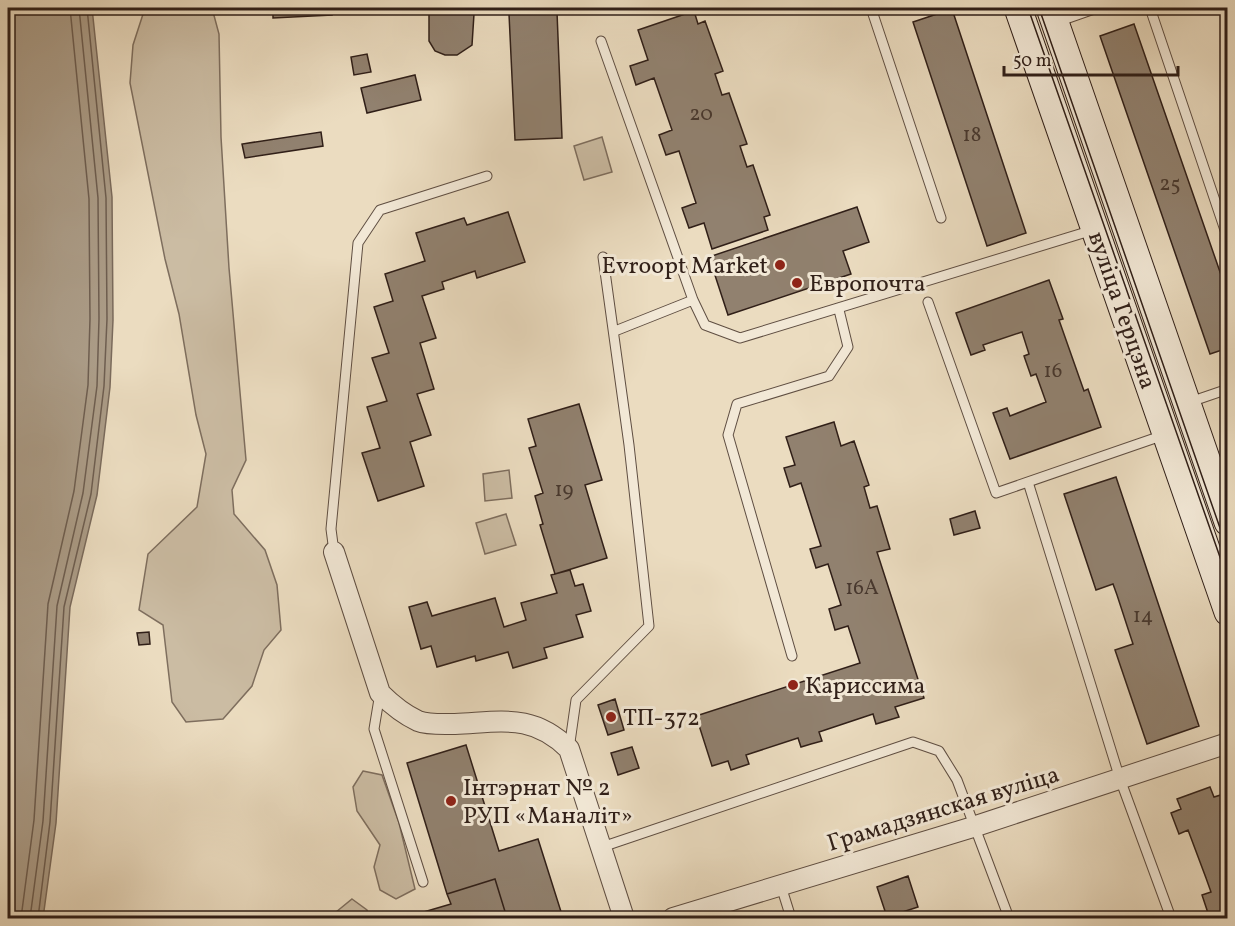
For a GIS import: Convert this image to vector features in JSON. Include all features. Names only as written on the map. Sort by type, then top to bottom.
[{"type":"main road","name":"вуліца Герцэна","points":[[1053,15],[1227,522]]},
{"type":"main road","name":"вуліца Герцэна","points":[[1022,20],[1227,612]]},
{"type":"street","points":[[1022,20],[1053,15]]},
{"type":"street","points":[[1096,229],[1124,219]]},
{"type":"street","points":[[1162,423],[1190,414]]},
{"type":"street","points":[[334,552],[380,693],[396,709],[420,722],[520,722],[539,726],[569,749],[624,918]]},
{"type":"street","name":"Грамадзянская вуліца","points":[[674,918],[973,827],[1227,743]]},
{"type":"lane","points":[[871,8],[941,218]]},
{"type":"lane","points":[[1053,15],[1097,8]]},
{"type":"lane","points":[[1150,8],[1227,239]]},
{"type":"lane","points":[[601,41],[693,300],[705,325],[740,338],[838,310],[1096,229]]},
{"type":"lane","points":[[334,552],[331,529],[358,243],[380,210],[488,176]]},
{"type":"lane","points":[[569,749],[576,700],[649,626],[615,331],[603,258]]},
{"type":"lane","points":[[615,331],[693,300]]},
{"type":"lane","points":[[928,302],[996,493],[1028,482],[1162,423]]},
{"type":"lane","points":[[792,656],[728,435],[736,404],[829,376],[848,347],[838,310]]},
{"type":"lane","points":[[1190,414],[1227,389]]},
{"type":"lane","points":[[1028,482],[1120,778],[1171,918]]},
{"type":"lane","points":[[380,693],[374,729],[423,882]]},
{"type":"lane","points":[[602,847],[913,742],[939,751],[957,780],[1009,918]]},
{"type":"lane","points":[[781,886],[791,918]]},
{"type":"shaded area","points":[[145,8],[212,8],[219,34],[221,137],[229,268],[246,460],[232,490],[234,514],[265,550],[277,585],[281,630],[264,650],[252,686],[223,719],[186,722],[172,702],[163,625],[139,610],[148,554],[197,507],[206,454],[196,415],[179,314],[165,259],[130,83],[133,45]]},
{"type":"shaded area","points":[[602,137],[612,172],[584,180],[574,146]]},
{"type":"shaded area","points":[[509,470],[512,498],[485,501],[483,474]]},
{"type":"shaded area","points":[[506,514],[516,545],[485,554],[476,523]]},
{"type":"shaded area","points":[[363,771],[382,775],[399,823],[415,889],[396,899],[380,890],[374,867],[380,845],[357,811],[353,787]]},
{"type":"shaded area","points":[[352,899],[367,910],[370,918],[336,918],[336,912]]},
{"type":"water","points":[[8,8],[92,8],[112,197],[113,320],[110,387],[97,495],[70,607],[56,823],[43,918],[8,918]]},
{"type":"building","points":[[273,8],[331,8],[332,15],[273,18]]},
{"type":"building","points":[[952,9],[1026,233],[987,246],[913,22]]},
{"type":"building","points":[[694,11],[698,24],[705,21],[723,71],[715,74],[722,95],[729,93],[747,144],[740,146],[747,167],[753,165],[770,215],[764,217],[768,230],[712,249],[704,223],[689,228],[682,208],[696,203],[679,151],[666,155],[659,135],[672,130],[654,78],[636,85],[630,66],[648,60],[638,30]]},
{"type":"building","points":[[557,12],[562,138],[515,140],[509,14]]},
{"type":"building","points":[[429,13],[474,14],[472,45],[457,55],[445,55],[435,51],[429,41]]},
{"type":"building","points":[[1134,24],[1228,295],[1228,348],[1210,354],[1100,36]]},
{"type":"building","points":[[367,54],[371,72],[354,75],[351,57]]},
{"type":"building","points":[[415,75],[421,100],[367,113],[361,88]]},
{"type":"building","points":[[321,132],[323,146],[245,158],[242,144]]},
{"type":"building","name":"Evroopt Market","points":[[857,207],[869,242],[843,251],[851,274],[728,315],[709,257]]},
{"type":"building","points":[[508,212],[525,262],[477,278],[475,271],[442,282],[444,289],[422,296],[436,338],[420,343],[434,389],[417,394],[431,435],[410,442],[424,486],[378,501],[362,453],[380,448],[367,407],[387,401],[372,358],[389,353],[374,307],[393,301],[385,274],[425,261],[416,233],[464,218],[467,225]]},
{"type":"building","points":[[1049,280],[1063,319],[1059,320],[1084,391],[1088,389],[1101,427],[1010,459],[993,413],[1007,408],[1010,416],[1046,402],[1036,374],[1031,376],[1024,356],[1029,354],[1022,332],[983,345],[985,350],[971,355],[956,313]]},
{"type":"building","points":[[579,404],[602,480],[585,485],[607,558],[555,574],[540,525],[543,524],[535,496],[543,493],[529,448],[536,446],[528,419]]},
{"type":"building","points":[[834,422],[841,446],[854,441],[869,485],[864,487],[870,508],[877,506],[890,549],[877,552],[924,698],[895,707],[899,717],[876,724],[873,714],[819,732],[822,741],[801,747],[798,738],[746,755],[749,764],[731,770],[728,761],[712,766],[696,716],[860,663],[848,626],[835,630],[829,609],[841,605],[828,564],[816,568],[810,549],[821,546],[801,483],[790,487],[784,468],[795,465],[786,437]]},
{"type":"building","points":[[1116,477],[1199,726],[1147,744],[1115,650],[1133,644],[1117,595],[1113,584],[1096,590],[1064,494]]},
{"type":"building","points":[[975,511],[980,528],[954,535],[950,519]]},
{"type":"building","points":[[570,570],[575,586],[583,584],[591,611],[576,615],[583,637],[544,648],[547,658],[513,668],[508,652],[476,661],[475,656],[437,667],[431,646],[421,649],[409,607],[427,602],[432,616],[495,598],[504,627],[526,620],[521,603],[557,593],[551,575]]},
{"type":"building","points":[[149,632],[150,644],[139,645],[137,633]]},
{"type":"building","name":"ТП-372","points":[[615,699],[624,730],[608,735],[598,705]]},
{"type":"building","name":"Інтэрнат № 2 РУП «Маналіт»","points":[[466,745],[499,851],[538,839],[563,918],[507,918],[495,879],[447,894],[407,763]]},
{"type":"building","points":[[632,747],[639,768],[618,775],[611,753]]},
{"type":"building","points":[[1210,787],[1214,797],[1224,794],[1228,803],[1228,918],[1221,918],[1219,913],[1209,916],[1202,895],[1211,892],[1206,878],[1188,830],[1179,834],[1171,813],[1181,809],[1177,799]]},
{"type":"building","points":[[908,876],[918,907],[887,917],[877,887]]},
{"type":"building","points":[[495,879],[507,918],[411,918],[410,916],[451,904],[447,894]]},
{"type":"tram line","points":[[1028,8],[1228,580]]},
{"type":"tram line","points":[[1039,8],[1228,551]]},
{"type":"place","name":"Evroopt Market","points":[[780,265]]},
{"type":"place","name":"Европочта","points":[[797,283]]},
{"type":"place","name":"Кариссима","points":[[793,685]]},
{"type":"place","name":"ТП-372","points":[[611,717]]},
{"type":"place","name":"Інтэрнат № 2 РУП «Маналіт»","points":[[451,801]]}]
